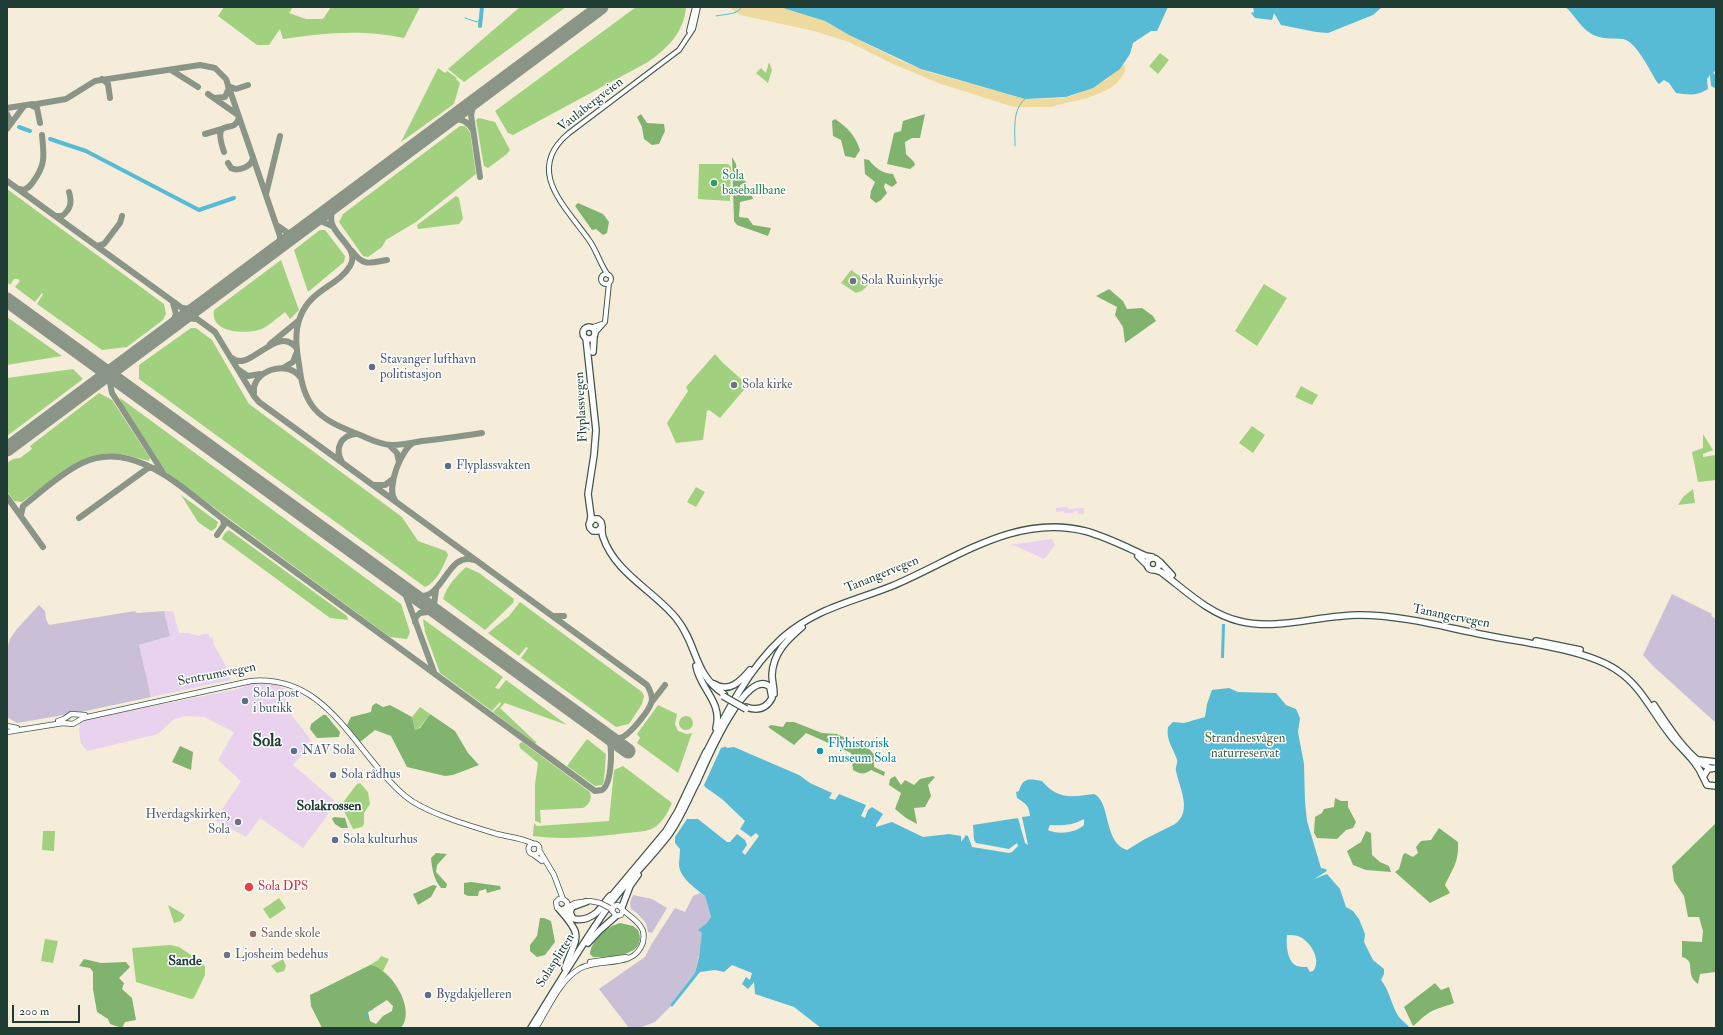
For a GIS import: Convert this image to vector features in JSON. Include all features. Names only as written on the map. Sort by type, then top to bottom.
[{"type":"highway","points":[[588,326],[594,332],[586,338],[583,334],[584,329],[588,326]]},
{"type":"highway","name":"Flyplassvegen","points":[[594,332],[592,345],[599,438],[591,494],[594,512],[598,519],[602,522],[604,540],[619,564],[634,580],[666,608],[682,627],[702,671]]},
{"type":"highway","name":"Flyplassvegen","points":[[586,338],[596,430],[588,494],[591,516],[589,526],[599,536],[612,559],[622,571],[674,620],[686,640],[696,666]]},
{"type":"highway","points":[[590,522],[594,519],[598,519]]},
{"type":"highway","points":[[594,531],[598,531],[602,527]]},
{"type":"highway","name":"Tanangervegen","points":[[705,755],[744,684],[757,666],[782,638],[808,619],[827,609],[891,586],[978,544],[1014,533],[1047,527],[1075,529],[1107,538],[1146,556],[1152,557]]},
{"type":"highway","name":"Tanangervegen","points":[[725,725],[740,696],[763,664],[785,640],[802,626],[818,616],[840,606],[902,585],[979,547],[1027,533],[1058,530],[1084,534],[1128,550],[1141,558],[1147,565]]},
{"type":"highway","points":[[1152,557],[1157,558],[1160,562],[1159,567],[1155,570],[1150,569],[1147,565],[1148,560],[1152,557]]},
{"type":"highway","name":"Tanangervegen","points":[[1160,562],[1166,571],[1209,604],[1222,611],[1242,618],[1268,621],[1342,612],[1382,612],[1567,647],[1602,658],[1619,667],[1638,683],[1676,735],[1697,760],[1714,768]]},
{"type":"highway","name":"Tanangervegen","points":[[1155,570],[1161,572],[1215,612],[1244,622],[1273,624],[1341,616],[1382,616],[1540,646],[1595,659],[1617,670],[1635,685],[1670,736],[1699,768],[1703,777]]},
{"type":"highway","points":[[696,666],[709,685],[746,708],[759,712],[771,704],[774,695],[772,674],[776,657],[783,645],[802,626]]},
{"type":"highway","points":[[702,671],[717,686],[724,688],[733,686],[744,678],[771,646],[782,638]]},
{"type":"highway","points":[[566,903],[570,918],[578,920],[585,919],[596,913],[666,831],[678,811],[705,755],[716,727],[718,712],[712,698],[700,680],[696,666]]},
{"type":"highway","points":[[702,671],[710,684],[724,695]]},
{"type":"highway","points":[[623,909],[630,886],[680,816],[725,725],[750,689],[760,683],[770,687],[772,698],[766,706],[755,710],[746,708]]},
{"type":"highway","points":[[1697,760],[1716,762]]},
{"type":"highway","points":[[1714,768],[1705,771],[1703,777],[1707,785],[1716,786]]},
{"type":"highway","points":[[607,907],[660,846]]},
{"type":"highway","points":[[607,907],[615,892]]},
{"type":"highway","points":[[578,920],[572,917],[570,910],[574,906],[586,902]]},
{"type":"highway","name":"Solasplitten","points":[[528,1028],[607,907]]},
{"type":"highway","points":[[559,909],[570,921],[576,936],[575,946],[567,967]]},
{"type":"highway","points":[[567,967],[591,939],[619,916]]},
{"type":"highway","name":"Solasplitten","points":[[531,1028],[567,967]]},
{"type":"main road","name":"Vaulabergveien","points":[[608,275],[594,248],[553,190],[549,174],[552,156],[558,144],[569,133],[673,55],[688,34],[696,9]]},
{"type":"main road","points":[[604,268],[602,280],[608,290]]},
{"type":"main road","points":[[594,332],[604,324],[608,307],[608,290],[611,279],[608,275],[602,277]]},
{"type":"main road","points":[[604,283],[609,283]]},
{"type":"main road","name":"Sentrumsvegen","points":[[7,726],[21,728],[60,720],[71,714],[77,718],[83,718],[251,681],[265,680],[285,683],[306,692],[320,702],[394,786],[412,801],[430,810],[496,834],[517,839],[530,845]]},
{"type":"main road","points":[[68,717],[69,723]]},
{"type":"main road","name":"Sentrumsvegen","points":[[7,732],[69,723],[74,724],[77,718]]},
{"type":"main road","points":[[566,903],[556,878],[537,844],[530,845],[529,852],[541,859],[552,876],[558,892],[556,906],[559,909],[566,903],[590,898],[607,907],[619,916],[633,918]]},
{"type":"main road","points":[[534,854],[539,850]]},
{"type":"main road","points":[[536,1028],[566,980],[574,973],[585,966],[622,961],[640,948],[643,939],[642,928],[618,905],[607,907],[593,901],[566,903],[557,901]]},
{"type":"main road","points":[[619,916],[623,909]]},
{"type":"shaded area","points":[[1068,507],[1067,509],[1084,508],[1084,514],[1078,514],[1078,511],[1074,511],[1073,513],[1064,513],[1064,511],[1056,512],[1056,508]]},
{"type":"shaded area","points":[[1052,539],[1055,545],[1044,559],[1016,546],[1009,545]]},
{"type":"shaded area","points":[[1672,594],[1712,614],[1711,616],[1716,619],[1716,723],[1653,666],[1643,655]]},
{"type":"shaded area","points":[[39,605],[45,611],[46,619],[49,625],[135,611],[137,613],[164,611],[170,636],[139,645],[151,697],[81,712],[17,723],[7,717],[7,649],[10,639],[16,630]]},
{"type":"shaded area","points":[[164,611],[173,611],[179,633],[188,633],[199,636],[202,634],[208,634],[211,638],[213,637],[214,645],[224,662],[230,680],[151,697],[139,645],[170,636]]},
{"type":"shaded area","points":[[252,683],[272,684],[284,688],[286,708],[311,740],[310,745],[293,765],[334,800],[327,816],[303,848],[260,818],[246,837],[215,820],[241,781],[218,760],[234,732],[204,717],[185,716],[173,720],[158,734],[88,751],[81,744],[79,731],[80,721],[238,689]]},
{"type":"shaded area","points":[[700,893],[705,896],[711,917],[710,921],[699,930],[702,933],[702,941],[695,973],[670,1005],[671,1006],[655,1022],[639,1028],[629,1028],[599,989],[645,957],[675,908],[685,912],[693,896]]},
{"type":"shaded area","points":[[633,895],[652,899],[667,908],[652,933],[648,932],[646,923],[631,909],[630,902]]},
{"type":"green space","points":[[224,7],[293,7],[289,13],[306,19],[323,19],[331,7],[420,7],[404,38],[388,35],[344,33],[283,39],[280,29],[269,45],[257,45],[218,16]]},
{"type":"green space","points":[[520,7],[566,7],[464,82],[448,69]]},
{"type":"green space","points":[[636,7],[686,7],[682,24],[674,39],[648,62],[513,135],[508,133],[495,111]]},
{"type":"green space","points":[[1160,53],[1169,60],[1158,74],[1149,66]]},
{"type":"green space","points":[[769,62],[772,70],[768,83],[756,73],[761,68],[766,73]]},
{"type":"green space","points":[[438,68],[445,73],[447,71],[457,78],[456,79],[460,83],[454,104],[401,142]]},
{"type":"green space","points":[[641,114],[647,123],[664,124],[665,131],[659,144],[652,145],[644,139],[642,127],[637,117]]},
{"type":"green space","points":[[925,114],[920,138],[912,138],[905,142],[906,154],[915,165],[910,169],[887,164],[894,133],[901,131],[903,121]]},
{"type":"green space","points":[[479,118],[495,122],[510,150],[488,168],[484,166],[483,161],[476,120]]},
{"type":"green space","points":[[835,119],[847,129],[856,140],[860,150],[855,158],[845,156],[841,140],[833,136],[832,121]]},
{"type":"green space","points":[[460,126],[465,126],[470,132],[476,174],[416,222],[386,240],[382,247],[368,257],[363,256],[339,222],[343,214]]},
{"type":"green space","points":[[732,157],[736,164],[738,180],[744,180],[747,183],[740,185],[742,195],[752,196],[753,199],[740,202],[739,217],[748,218],[753,225],[771,228],[768,236],[737,225],[734,221]]},
{"type":"green space","points":[[864,159],[869,160],[880,170],[893,174],[897,183],[892,187],[885,183],[884,187],[887,193],[876,203],[870,198],[875,182],[865,174]]},
{"type":"green space","name":"Sola baseballbane","points":[[699,164],[728,164],[731,167],[730,201],[698,199]]},
{"type":"green space","points":[[7,189],[164,304],[166,314],[163,320],[127,347],[102,350],[37,304],[43,294],[42,293],[35,302],[15,287],[20,281],[18,279],[14,279],[10,285],[7,282]]},
{"type":"green space","points":[[456,196],[459,198],[463,219],[459,224],[418,229],[417,225]]},
{"type":"green space","points":[[578,203],[603,214],[609,222],[607,233],[603,235],[596,229],[592,230],[575,206]]},
{"type":"green space","points":[[320,230],[325,230],[345,256],[344,262],[308,292],[294,250]]},
{"type":"green space","points":[[281,260],[299,310],[290,319],[285,312],[262,329],[245,332],[229,330],[217,323],[214,318],[214,310]]},
{"type":"green space","points":[[851,270],[870,283],[862,291],[856,293],[841,283]]},
{"type":"green space","points":[[1264,284],[1287,298],[1257,346],[1235,331]]},
{"type":"green space","points":[[1109,289],[1123,301],[1127,309],[1142,308],[1153,316],[1156,321],[1125,343],[1123,327],[1115,315],[1117,307],[1096,296]]},
{"type":"green space","points":[[7,317],[62,356],[7,365]]},
{"type":"green space","points":[[191,328],[196,328],[212,340],[249,404],[402,517],[418,541],[446,551],[448,555],[446,560],[433,582],[425,587],[139,379],[139,365]]},
{"type":"green space","points":[[715,354],[748,385],[720,418],[709,410],[707,411],[703,440],[676,443],[667,423],[688,391],[686,387]]},
{"type":"green space","points":[[73,369],[83,379],[7,436],[7,378]]},
{"type":"green space","points":[[1301,386],[1318,395],[1312,405],[1295,397]]},
{"type":"green space","points":[[99,393],[112,400],[150,458],[149,461],[126,455],[114,454],[94,456],[77,462],[22,502],[14,501],[7,491],[7,463],[13,459],[20,458],[32,449],[30,446]]},
{"type":"green space","points":[[120,398],[401,604],[410,632],[407,639],[390,637],[167,473],[121,403]]},
{"type":"green space","points":[[1252,426],[1265,435],[1253,453],[1239,443]]},
{"type":"green space","points":[[1703,434],[1713,450],[1703,454],[1703,457],[1716,455],[1716,480],[1698,482],[1692,452],[1703,448]]},
{"type":"green space","points":[[696,487],[705,492],[696,507],[687,502]]},
{"type":"green space","points":[[1693,489],[1695,503],[1678,505],[1683,497]]},
{"type":"green space","points":[[181,495],[218,522],[216,528],[211,531],[198,522]]},
{"type":"green space","points":[[229,530],[347,616],[348,620],[330,618],[222,539],[224,534]]},
{"type":"green space","points":[[466,567],[479,573],[514,599],[513,603],[485,630],[443,599],[452,582]]},
{"type":"green space","points":[[520,602],[642,692],[644,696],[642,704],[629,724],[616,727],[521,658],[528,648],[526,647],[519,656],[488,633],[509,616]]},
{"type":"green space","points":[[423,619],[503,677],[495,688],[499,689],[506,680],[567,725],[505,703],[500,708],[537,743],[534,743],[493,712],[501,704],[500,702],[492,711],[440,673],[425,632]]},
{"type":"green space","points":[[376,703],[383,707],[390,705],[412,717],[415,730],[420,728],[430,714],[455,731],[468,753],[479,765],[453,775],[445,776],[407,767],[391,736],[375,730],[360,742],[347,725],[351,717],[371,712],[372,706]]},
{"type":"green space","points":[[658,705],[677,714],[675,724],[678,731],[687,734],[692,733],[678,773],[637,743],[640,738],[637,734]]},
{"type":"green space","points":[[420,707],[430,714],[419,728],[415,730],[412,717]]},
{"type":"green space","points":[[323,715],[326,715],[340,732],[339,737],[317,738],[310,729],[311,724]]},
{"type":"green space","points":[[686,716],[691,718],[693,723],[691,728],[686,730],[681,728],[679,723],[681,718]]},
{"type":"green space","points":[[786,722],[794,722],[822,733],[837,734],[869,749],[874,754],[874,767],[885,772],[884,776],[871,770],[866,773],[862,773],[853,770],[851,753],[806,733],[794,745],[768,727],[771,725],[783,727]]},
{"type":"green space","points":[[587,739],[606,754],[604,781],[602,785],[595,786],[567,766]]},
{"type":"green space","points":[[522,742],[590,792],[591,799],[589,803],[583,808],[540,810],[541,823],[535,821],[535,784],[538,763],[520,748],[519,744]]},
{"type":"green space","points":[[180,746],[193,752],[191,770],[172,762]]},
{"type":"green space","points":[[623,766],[672,803],[665,817],[659,824],[645,831],[603,836],[561,838],[533,836],[534,823],[537,826],[609,821],[614,770]]},
{"type":"green space","points":[[895,776],[901,785],[905,780],[914,785],[920,779],[933,776],[935,777],[928,785],[931,796],[925,807],[914,808],[917,824],[906,818],[895,809],[901,793],[889,785],[890,779]]},
{"type":"green space","points":[[360,783],[368,792],[370,804],[364,813],[364,824],[362,827],[353,829],[341,805],[357,784]]},
{"type":"green space","points":[[1335,798],[1341,801],[1348,801],[1348,807],[1356,822],[1353,828],[1346,830],[1337,839],[1317,838],[1314,833],[1315,817],[1322,813],[1324,809],[1334,807]]},
{"type":"green space","points":[[334,817],[345,818],[348,828],[341,828],[335,824],[332,819]]},
{"type":"green space","points":[[1716,823],[1716,972],[1700,974],[1698,984],[1692,976],[1689,962],[1682,957],[1682,941],[1702,942],[1703,931],[1699,917],[1688,917],[1684,896],[1674,881],[1672,866]]},
{"type":"green space","points":[[1439,828],[1458,842],[1458,855],[1455,865],[1445,885],[1450,893],[1430,903],[1395,872],[1399,869],[1405,853],[1413,857],[1418,853],[1416,847],[1421,841],[1431,840]]},
{"type":"green space","points":[[43,831],[55,831],[54,851],[42,850]]},
{"type":"green space","points":[[1366,831],[1371,833],[1372,855],[1380,862],[1389,866],[1391,872],[1366,870],[1353,865],[1347,851],[1361,842]]},
{"type":"green space","points":[[436,853],[447,854],[437,865],[436,872],[447,884],[446,888],[441,888],[434,874],[431,858]]},
{"type":"green space","points":[[471,882],[500,886],[501,889],[487,893],[486,889],[479,891],[478,896],[468,896],[464,894],[464,883]]},
{"type":"green space","points":[[433,885],[437,886],[431,897],[418,905],[413,894]]},
{"type":"green space","points":[[279,898],[286,908],[270,919],[263,909]]},
{"type":"green space","points":[[168,905],[185,915],[181,921],[174,923]]},
{"type":"green space","points":[[540,918],[551,921],[555,942],[545,955],[537,957],[530,951],[530,945],[537,936]]},
{"type":"green space","points":[[620,923],[633,926],[638,930],[640,939],[638,946],[626,954],[608,957],[593,957],[590,954],[591,949],[600,935],[610,927]]},
{"type":"green space","points":[[45,939],[58,941],[53,963],[41,961]]},
{"type":"green space","points":[[170,945],[179,947],[202,962],[205,967],[205,975],[194,998],[191,999],[136,982],[132,948]]},
{"type":"green space","points":[[381,956],[389,959],[383,971],[370,965]]},
{"type":"green space","points":[[84,959],[101,963],[126,962],[130,967],[119,978],[124,983],[122,989],[132,998],[136,1020],[125,1022],[122,1028],[110,1024],[108,1019],[97,1012],[93,989],[93,972],[90,968],[79,966]]},
{"type":"green space","points":[[283,959],[286,966],[284,971],[277,973],[271,966]]},
{"type":"green space","points":[[370,965],[378,968],[386,974],[399,991],[404,1001],[406,1011],[405,1020],[401,1028],[322,1028],[311,1006],[310,995]],"holes":[[[387,1000],[393,1006],[392,1011],[383,1016],[376,1024],[370,1021],[368,1012]]]},
{"type":"green space","points":[[1435,983],[1441,990],[1449,987],[1454,1003],[1432,1011],[1413,1026],[1404,1007]]},
{"type":"sand","points":[[729,7],[780,7],[803,13],[825,21],[899,60],[932,73],[1025,99],[1065,98],[1106,80],[1123,65],[1126,66],[1123,75],[1117,83],[1105,91],[1091,97],[1052,107],[1014,107],[938,83],[891,63],[849,42],[814,31],[740,15]]},
{"type":"water","points":[[780,7],[1168,7],[1157,31],[1151,31],[1133,43],[1130,54],[1120,69],[1093,88],[1066,97],[1025,99],[921,69],[849,35],[825,21]]},
{"type":"water","points":[[1253,7],[1382,7],[1373,15],[1328,33],[1281,25],[1274,13],[1272,20],[1255,18],[1251,13],[1254,12]]},
{"type":"water","points":[[1565,7],[1716,7],[1716,70],[1713,73],[1716,75],[1715,88],[1711,86],[1710,75],[1707,79],[1708,89],[1696,94],[1676,93],[1669,83],[1664,80],[1659,84],[1633,45],[1623,39],[1602,38],[1590,33]]},
{"type":"water","points":[[1222,624],[1225,624],[1224,658],[1221,658]]},
{"type":"water","points":[[1229,688],[1238,692],[1276,693],[1286,705],[1296,709],[1300,718],[1298,732],[1304,764],[1307,821],[1321,868],[1326,869],[1327,871],[1314,879],[1327,874],[1340,889],[1346,907],[1353,911],[1359,919],[1365,934],[1364,942],[1373,960],[1384,969],[1384,974],[1381,980],[1396,1012],[1410,1028],[821,1028],[794,1007],[755,994],[754,982],[748,989],[742,984],[746,977],[750,980],[752,973],[732,965],[724,972],[715,970],[700,972],[672,1007],[670,1005],[695,973],[702,933],[698,930],[707,923],[711,917],[705,896],[685,878],[680,870],[680,849],[675,843],[675,837],[687,819],[698,819],[727,842],[730,842],[737,834],[745,840],[747,845],[742,852],[745,855],[759,836],[756,833],[751,837],[740,829],[745,821],[722,799],[704,785],[721,748],[725,747],[724,745],[727,748],[734,747],[799,775],[810,783],[832,793],[829,798],[835,800],[839,794],[866,805],[861,816],[865,818],[868,810],[872,807],[883,814],[876,827],[892,822],[923,837],[949,834],[961,836],[961,842],[966,835],[968,836],[972,847],[1009,853],[1018,846],[1017,843],[1009,849],[976,843],[974,840],[973,825],[1018,818],[1025,843],[1028,845],[1022,817],[1030,816],[1029,809],[1017,798],[1016,792],[1019,791],[1025,781],[1042,781],[1054,791],[1065,796],[1094,794],[1099,798],[1103,805],[1110,831],[1114,839],[1119,846],[1127,850],[1175,824],[1180,819],[1184,806],[1176,771],[1177,759],[1169,739],[1168,727],[1173,722],[1184,723],[1205,717],[1207,704],[1212,690]],"holes":[[[1084,819],[1084,825],[1076,830],[1062,833],[1048,830],[1050,825],[1068,825]],[[1287,935],[1295,935],[1300,937],[1304,939],[1311,947],[1316,957],[1313,971],[1310,972],[1307,967],[1297,966],[1291,961],[1287,948]]]},
{"type":"waterway","points":[[480,26],[482,7]]},
{"type":"waterway","points":[[716,16],[737,12],[742,7]]},
{"type":"waterway","points":[[465,18],[477,22],[480,20]]},
{"type":"waterway","points":[[1015,146],[1016,114],[1018,108],[1025,99]]},
{"type":"waterway","points":[[19,127],[30,131]]},
{"type":"waterway","points":[[50,139],[86,151],[199,210],[234,198]]},
{"type":"waterway","points":[[366,1018],[367,1012],[373,1009]]},
{"type":"taxiway","points":[[37,104],[31,105],[66,99],[95,81],[200,65],[215,68],[226,79],[280,236],[280,242],[276,249]]},
{"type":"taxiway","points":[[171,70],[198,87]]},
{"type":"taxiway","points":[[102,79],[108,84],[110,98]]},
{"type":"taxiway","points":[[228,86],[236,89],[248,85]]},
{"type":"taxiway","points":[[214,98],[225,97],[229,88]]},
{"type":"taxiway","points":[[208,94],[238,115]]},
{"type":"taxiway","points":[[480,177],[471,115],[473,107],[483,95]]},
{"type":"taxiway","points":[[7,108],[33,104]]},
{"type":"taxiway","points":[[31,105],[37,108],[40,123]]},
{"type":"taxiway","points":[[7,129],[24,106]]},
{"type":"taxiway","points":[[7,114],[10,120],[9,126]]},
{"type":"taxiway","points":[[224,152],[220,133],[225,127],[237,123],[239,117]]},
{"type":"taxiway","points":[[449,120],[462,120],[472,129]]},
{"type":"taxiway","points":[[205,134],[222,129]]},
{"type":"taxiway","points":[[20,189],[23,190],[29,187],[40,170],[43,160],[42,135]]},
{"type":"taxiway","points":[[266,194],[280,136]]},
{"type":"taxiway","points":[[228,163],[231,168],[241,169],[251,163],[253,157]]},
{"type":"taxiway","points":[[7,181],[215,332],[259,402],[647,685],[651,692],[652,700],[644,715],[624,736],[618,739],[608,737]]},
{"type":"taxiway","points":[[56,216],[62,216],[69,208],[69,192]]},
{"type":"taxiway","points":[[338,203],[332,213],[331,221],[335,229],[351,250],[352,258],[350,266],[345,273],[318,293],[306,306],[301,315],[296,336],[303,385],[312,406],[319,413],[337,425],[376,442],[388,445],[482,433]]},
{"type":"taxiway","points":[[97,246],[104,244],[120,223],[122,216]]},
{"type":"taxiway","points":[[308,225],[321,221],[332,226]]},
{"type":"taxiway","points":[[278,226],[288,233],[302,230]]},
{"type":"taxiway","points":[[352,251],[360,260],[367,263],[387,260]]},
{"type":"taxiway","points":[[171,327],[176,314],[173,303]]},
{"type":"taxiway","points":[[183,308],[191,309],[199,306]]},
{"type":"taxiway","points":[[180,320],[188,318],[195,319]]},
{"type":"taxiway","points":[[270,344],[298,321]]},
{"type":"taxiway","points":[[232,358],[239,361],[247,360],[273,344],[281,341],[289,342],[297,349]]},
{"type":"taxiway","points":[[283,368],[293,362],[296,354]]},
{"type":"taxiway","points":[[254,393],[255,385],[258,379],[271,370],[279,368],[287,369],[300,377]]},
{"type":"taxiway","points":[[239,370],[248,376],[260,374]]},
{"type":"taxiway","points":[[108,373],[112,393],[164,474]]},
{"type":"taxiway","points":[[342,462],[339,452],[340,444],[346,437],[356,434]]},
{"type":"taxiway","points":[[395,500],[392,487],[396,470],[404,453],[413,443]]},
{"type":"taxiway","points":[[389,445],[397,453],[399,462]]},
{"type":"taxiway","points":[[21,515],[23,506],[74,467],[101,457],[120,457],[139,462],[157,471],[192,494],[223,519],[224,525],[217,535]]},
{"type":"taxiway","points":[[79,518],[148,468],[153,468]]},
{"type":"taxiway","points":[[374,485],[385,485],[393,479]]},
{"type":"taxiway","points":[[7,497],[43,547]]},
{"type":"taxiway","points":[[223,519],[595,791],[602,790],[610,773],[611,748],[608,737]]},
{"type":"taxiway","points":[[409,592],[420,596],[429,594],[437,588],[456,564],[464,559],[474,560]]},
{"type":"taxiway","points":[[403,588],[434,672]]},
{"type":"taxiway","points":[[436,590],[434,604],[440,615]]},
{"type":"taxiway","points":[[415,622],[416,617],[420,613],[435,611]]},
{"type":"taxiway","points":[[553,616],[564,616]]},
{"type":"taxiway","points":[[651,703],[665,685]]},
{"type":"runway","points":[[7,449],[601,7]]},
{"type":"runway","points":[[7,300],[628,751]]},
{"type":"place","name":"Sola baseballbane","points":[[714,183]]},
{"type":"place","name":"Sola Ruinkyrkje","points":[[853,281]]},
{"type":"place","name":"Stavanger lufthavn politistasjon","points":[[372,367]]},
{"type":"place","name":"Sola kirke","points":[[734,385]]},
{"type":"place","name":"Flyplassvakten","points":[[448,466]]},
{"type":"place","name":"Sola post i butikk","points":[[245,701]]},
{"type":"place","name":"NAV Sola","points":[[294,751]]},
{"type":"place","name":"Flyhistorisk museum Sola","points":[[820,751]]},
{"type":"place","name":"Sola rådhus","points":[[333,775]]},
{"type":"place","name":"Hverdagskirken, Sola","points":[[238,822]]},
{"type":"place","name":"Sola kulturhus","points":[[335,840]]},
{"type":"place","name":"Sola DPS","points":[[249,887]]},
{"type":"place","name":"Sande skole","points":[[253,934]]},
{"type":"place","name":"Ljosheim bedehus","points":[[227,955]]},
{"type":"place","name":"Bygdakjelleren","points":[[428,995]]},
{"type":"district","name":"Sola","points":[[267,742]]},
{"type":"district","name":"Solakrossen","points":[[329,807]]},
{"type":"district","name":"Sande","points":[[185,962]]},
{"type":"park label","name":"Strandnesvågen naturreservat","points":[[1245,746]]}]
